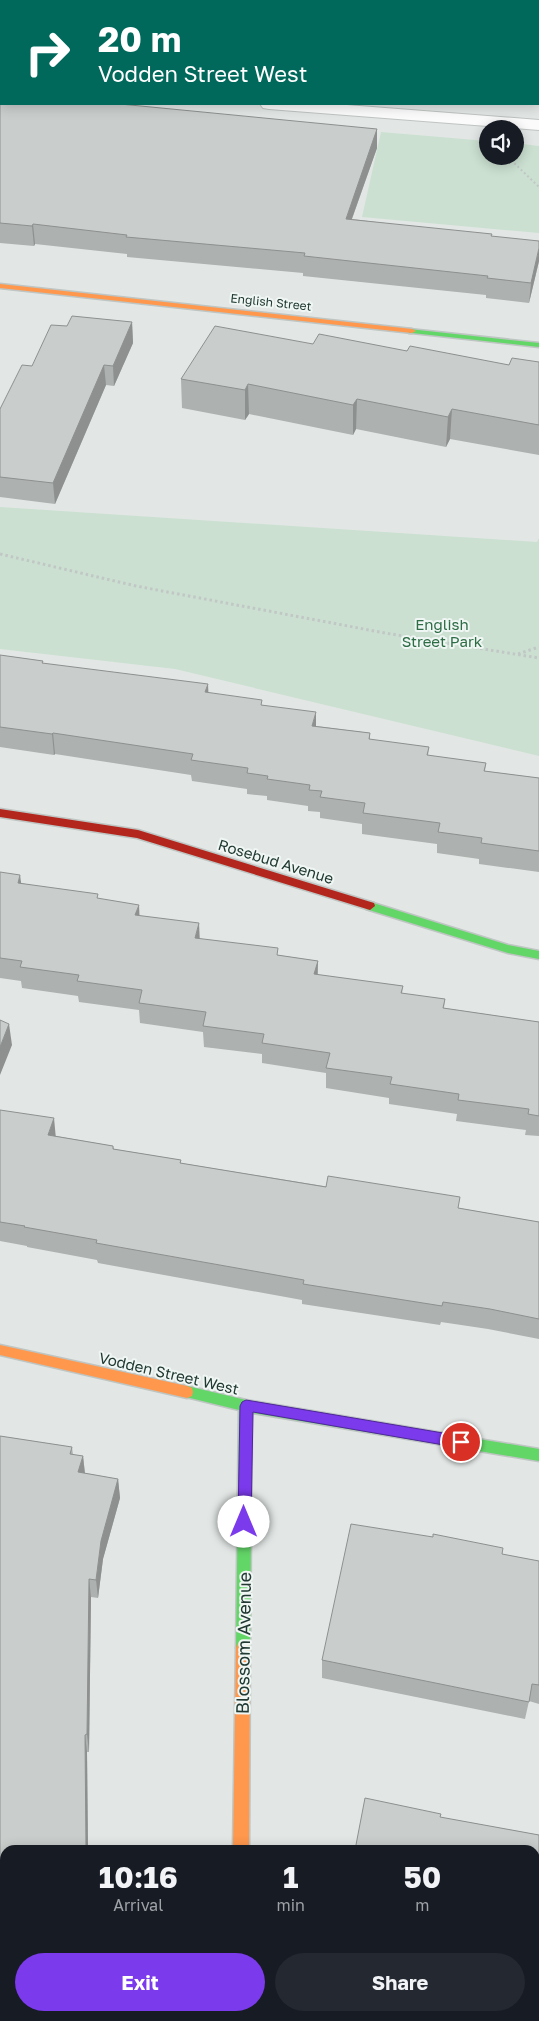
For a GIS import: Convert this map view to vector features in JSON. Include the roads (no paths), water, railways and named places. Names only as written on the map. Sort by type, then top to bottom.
[{"type":"street","points":[[282,105],[539,125]]},
{"type":"street","name":"English Street","points":[[2,290],[539,345]]},
{"type":"street","name":"Rosebud Avenue","points":[[0,813],[138,834],[508,949],[539,955]]},
{"type":"street","name":"Vodden Street West","points":[[0,1350],[246,1406],[539,1455]]},
{"type":"street","name":"Blossom Avenue","points":[[241,1845],[246,1406]]},
{"type":"park label","name":"English Street Park","points":[[442,632]]}]
